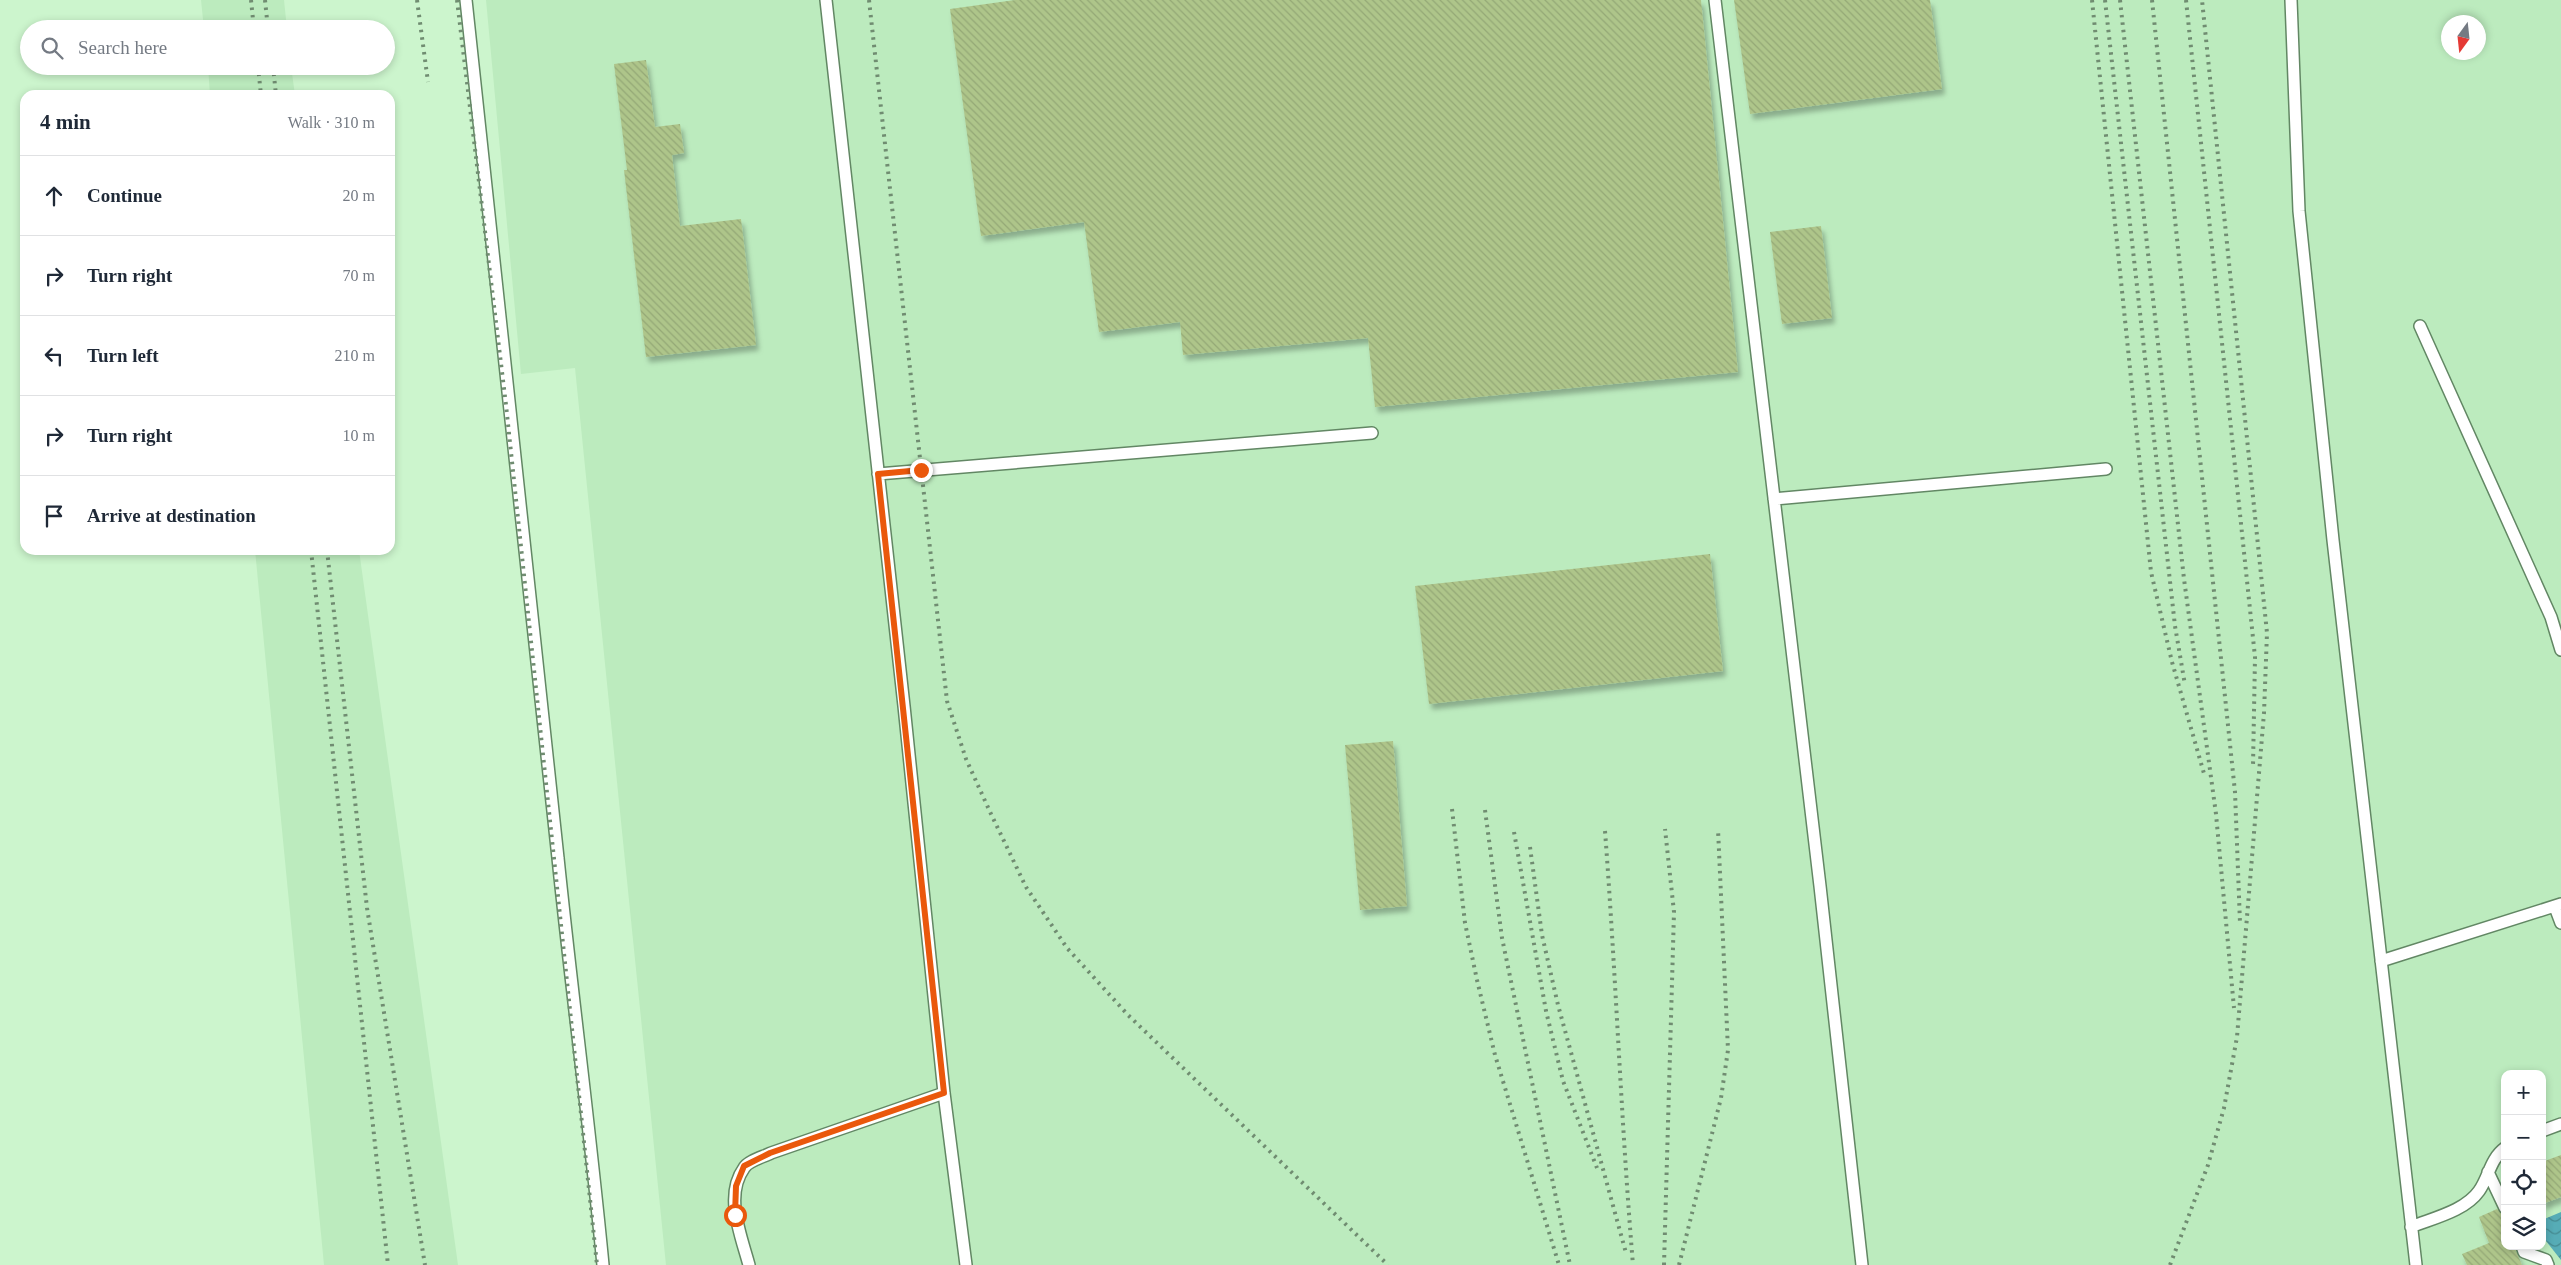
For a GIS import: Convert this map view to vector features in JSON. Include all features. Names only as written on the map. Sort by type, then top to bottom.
[{"type":"lane","points":[[466,0],[496,283],[514,422],[545,739],[603,1265]]},
{"type":"lane","points":[[826,0],[944,1093],[966,1265]]},
{"type":"lane","points":[[1715,0],[1827,942],[1862,1265]]},
{"type":"lane","points":[[2291,0],[2299,211],[2333,540],[2416,1265]]},
{"type":"lane","points":[[2420,326],[2556,615],[2561,650]]},
{"type":"lane","points":[[878,474],[1372,433]]},
{"type":"lane","points":[[1774,499],[2106,469]]},
{"type":"lane","points":[[2381,961],[2558,906],[2561,923]]},
{"type":"lane","points":[[749,1265],[735,1215],[736,1186],[744,1166],[770,1153],[944,1093]]},
{"type":"lane","points":[[2546,1129],[2561,1124]]},
{"type":"lane","points":[[2411,1227],[2471,1201],[2480,1190],[2488,1172],[2501,1154]]},
{"type":"lane","points":[[2488,1172],[2504,1205]]},
{"type":"lane","points":[[2523,1250],[2524,1252],[2546,1260],[2548,1265]]},
{"type":"shaded area","points":[[201,0],[284,0],[286,20],[203,20]]},
{"type":"shaded area","points":[[486,0],[2561,0],[2561,1265],[666,1265],[575,368],[521,374]]},
{"type":"shaded area","points":[[209,75],[292,75],[294,90],[210,90]]},
{"type":"shaded area","points":[[255,555],[360,555],[458,1265],[324,1265]]},
{"type":"water","points":[[2561,1212],[2561,1260],[2546,1241],[2546,1218]]},
{"type":"building","points":[[1015,0],[1701,0],[1738,372],[1375,407],[1368,338],[1183,355],[1180,322],[1099,332],[1084,222],[981,236],[950,9]]},
{"type":"building","points":[[1734,0],[1930,0],[1942,89],[1750,114]]},
{"type":"building","points":[[646,60],[655,127],[680,124],[684,153],[672,155],[680,226],[741,219],[756,345],[646,357],[624,170],[627,170],[614,64]]},
{"type":"building","points":[[1821,226],[1832,318],[1782,324],[1770,232]]},
{"type":"building","points":[[1710,554],[1723,671],[1429,704],[1415,586]]},
{"type":"building","points":[[1393,741],[1407,906],[1360,910],[1345,745]]},
{"type":"building","points":[[2561,1155],[2561,1197],[2546,1203],[2546,1161]]},
{"type":"building","points":[[2497,1209],[2501,1212],[2501,1250],[2516,1250],[2522,1265],[2467,1265],[2462,1254],[2489,1243],[2479,1217]]},
{"type":"railway","points":[[251,0],[253,20]]},
{"type":"railway","points":[[265,0],[267,20]]},
{"type":"railway","points":[[417,0],[428,82]]},
{"type":"railway","points":[[457,0],[506,405],[597,1265]]},
{"type":"railway","points":[[869,0],[947,701],[966,759],[1026,887],[1067,948],[1128,1015],[1388,1265]]},
{"type":"railway","points":[[2092,0],[2151,572],[2172,662],[2205,777]]},
{"type":"railway","points":[[2105,0],[2175,626],[2185,685]]},
{"type":"railway","points":[[2120,0],[2184,579],[2216,814],[2234,1008]]},
{"type":"railway","points":[[2152,0],[2235,792],[2240,923]]},
{"type":"railway","points":[[2186,0],[2255,657],[2253,766]]},
{"type":"railway","points":[[2170,1265],[2208,1165],[2224,1108],[2237,1037],[2264,713],[2267,633],[2202,0]]},
{"type":"railway","points":[[259,75],[260,90]]},
{"type":"railway","points":[[274,75],[275,90]]},
{"type":"railway","points":[[312,555],[388,1265]]},
{"type":"railway","points":[[328,555],[367,908],[425,1265]]},
{"type":"railway","points":[[1452,809],[1465,923],[1477,980],[1495,1055],[1559,1265]]},
{"type":"railway","points":[[1485,810],[1502,938],[1570,1265]]},
{"type":"railway","points":[[1664,1265],[1674,912],[1665,829]]},
{"type":"railway","points":[[1679,1265],[1721,1098],[1728,1050],[1718,829]]},
{"type":"railway","points":[[1605,831],[1633,1265]]},
{"type":"railway","points":[[1514,832],[1546,1011],[1563,1081],[1597,1168]]},
{"type":"railway","points":[[1530,847],[1542,935],[1558,1005],[1626,1253]]},
{"type":"route","points":[[735,1215],[736,1186],[744,1166],[770,1153],[944,1093],[878,474],[921,470]]}]
